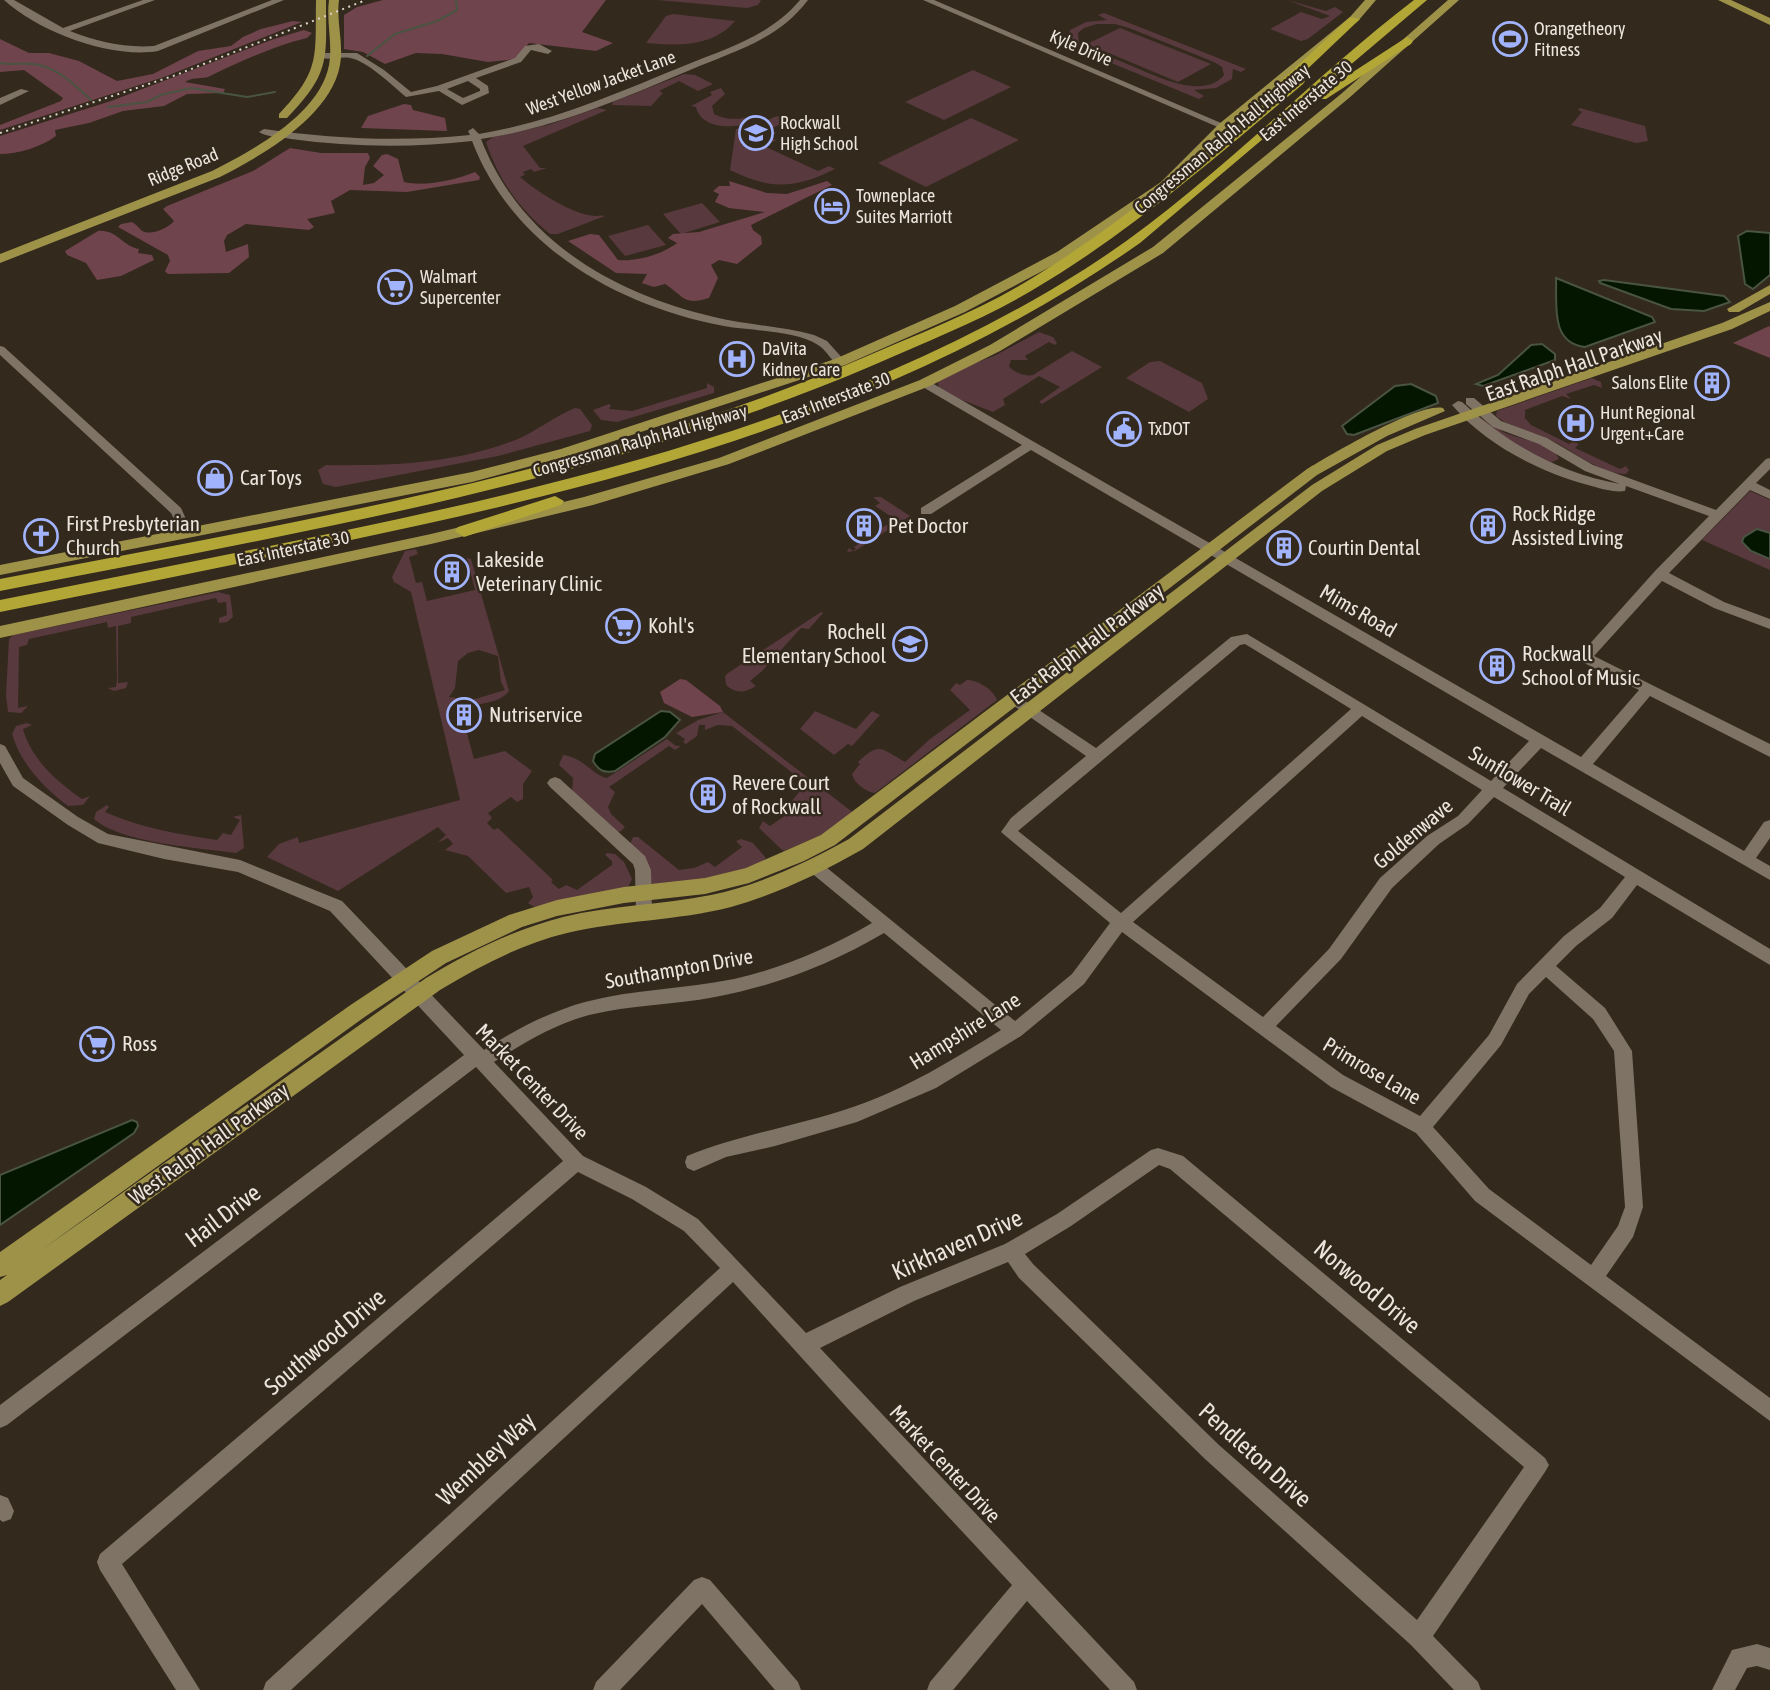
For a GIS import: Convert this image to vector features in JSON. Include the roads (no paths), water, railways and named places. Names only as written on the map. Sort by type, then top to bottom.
[{"type":"highway","name":"Congressman Ralph Hall Highway","points":[[0,606],[304,545],[500,502],[675,457],[809,411],[943,353],[1067,285],[1172,212],[1310,89],[1421,0]]},
{"type":"highway","name":"Congressman Ralph Hall Highway","points":[[0,585],[384,509],[593,460],[678,435],[857,368],[1025,289],[1114,232],[1388,9]]},
{"type":"highway","points":[[1259,113],[1269,98],[1354,19]]},
{"type":"highway","points":[[1224,167],[1307,105],[1406,41]]},
{"type":"highway","points":[[472,477],[615,448],[788,391],[893,352]]},
{"type":"highway","points":[[464,531],[733,442],[809,411]]},
{"type":"main road","name":"Ridge Road","points":[[0,260],[229,156],[277,130],[315,77],[321,56],[321,0]]},
{"type":"main road","name":"Ridge Road","points":[[0,252],[180,188],[230,167],[314,103],[328,83],[334,69],[334,0]]},
{"type":"main road","name":"East Interstate 30","points":[[0,570],[472,477],[566,452],[840,362],[960,309],[1062,255],[1165,185],[1223,126],[1354,19],[1371,0]]},
{"type":"main road","name":"East Interstate 30","points":[[0,632],[464,531],[587,501],[724,461],[925,383],[1017,335],[1158,250],[1345,96],[1454,0]]},
{"type":"main road","points":[[1723,0],[1770,22]]},
{"type":"main road","points":[[1739,0],[1770,15]]},
{"type":"main road","points":[[1760,3],[1770,15]]},
{"type":"main road","points":[[180,188],[183,181],[229,156]]},
{"type":"main road","name":"East Ralph Hall Parkway","points":[[643,902],[700,905],[745,895],[816,867],[856,844],[1023,705],[1219,554],[1346,469],[1382,448],[1469,408],[1720,316],[1770,289]]},
{"type":"main road","points":[[1755,299],[1770,306]]},
{"type":"main road","name":"East Ralph Hall Parkway","points":[[1469,408],[1727,326],[1770,306]]},
{"type":"main road","name":"East Ralph Hall Parkway","points":[[411,988],[543,931],[749,875],[797,856],[828,840],[1023,705]]},
{"type":"main road","name":"West Ralph Hall Parkway","points":[[0,1266],[411,988]]},
{"type":"main road","name":"West Ralph Hall Parkway","points":[[0,1294],[411,988]]},
{"type":"street","points":[[8,0],[61,31],[127,50],[147,50],[280,0]]},
{"type":"street","points":[[61,31],[151,0]]},
{"type":"street","name":"West Yellow Jacket Lane","points":[[474,134],[559,112],[698,58],[758,30],[781,13],[792,0]]},
{"type":"street","name":"West Yellow Jacket Lane","points":[[277,130],[351,142],[414,142],[531,127],[570,115],[729,52],[779,25],[804,0]]},
{"type":"street","name":"Kyle Drive","points":[[927,0],[1223,126]]},
{"type":"street","points":[[321,56],[359,58],[382,72],[409,95],[440,88],[518,60],[528,48],[539,47],[548,51]]},
{"type":"street","points":[[440,88],[462,102],[484,93],[485,88],[467,77]]},
{"type":"street","points":[[0,102],[24,91]]},
{"type":"street","points":[[474,134],[503,196],[538,234],[567,257],[610,283],[695,316],[810,337],[823,343],[840,362]]},
{"type":"street","points":[[0,349],[176,511],[180,519],[172,536]]},
{"type":"street","name":"Mims Road","points":[[925,383],[1770,874]]},
{"type":"street","points":[[1469,408],[1497,424],[1543,441],[1572,458],[1650,492]]},
{"type":"street","points":[[1469,408],[1507,444],[1555,471],[1587,482],[1650,492],[1685,501],[1718,515]]},
{"type":"street","points":[[926,510],[1032,444]]},
{"type":"street","points":[[1555,471],[1572,458]]},
{"type":"street","points":[[1770,462],[1585,657],[1770,751]]},
{"type":"street","points":[[1748,484],[1770,495]]},
{"type":"street","points":[[1660,575],[1719,605],[1770,624]]},
{"type":"street","points":[[1009,832],[1016,822],[1095,755],[1236,640],[1247,639]]},
{"type":"street","name":"Sunflower Trail","points":[[1247,639],[1770,958]]},
{"type":"street","points":[[1583,765],[1649,688]]},
{"type":"street","points":[[1023,705],[1095,755]]},
{"type":"street","name":"Hampshire Lane","points":[[694,1162],[725,1149],[775,1138],[857,1114],[930,1082],[1016,1031],[1078,979],[1121,923],[1362,709]]},
{"type":"street","name":"Goldenwave","points":[[1264,1027],[1335,954],[1386,883],[1433,840],[1463,820],[1539,740]]},
{"type":"street","name":"Market Center Drive","points":[[0,750],[18,782],[73,821],[104,839],[240,866],[336,906],[576,1162],[639,1193],[691,1225],[1126,1690]]},
{"type":"street","points":[[555,783],[639,860],[643,870],[643,902]]},
{"type":"street","points":[[1746,860],[1770,826]]},
{"type":"street","name":"Primrose Lane","points":[[1009,832],[1121,923],[1337,1081],[1422,1127],[1482,1195],[1770,1411]]},
{"type":"street","points":[[816,867],[1016,1031]]},
{"type":"street","points":[[1422,1127],[1495,1040],[1516,999],[1545,966],[1606,913],[1635,876]]},
{"type":"street","name":"Southampton Drive","points":[[480,1057],[564,1015],[601,1005],[714,990],[808,965],[855,943],[884,925]]},
{"type":"street","points":[[1545,966],[1595,1006],[1612,1028],[1623,1051],[1634,1207],[1626,1231],[1594,1277]]},
{"type":"street","name":"Hail Drive","points":[[0,1418],[480,1057]]},
{"type":"street","name":"Kirkhaven Drive","points":[[804,1345],[906,1294],[1012,1251],[1064,1220],[1158,1156]]},
{"type":"street","name":"Norwood Drive","points":[[1158,1156],[1176,1162],[1538,1465],[1419,1637]]},
{"type":"street","name":"Southwood Drive","points":[[189,1690],[108,1562],[576,1162]]},
{"type":"street","name":"Pendleton Drive","points":[[1012,1251],[1026,1272],[1212,1452],[1419,1637],[1470,1690]]},
{"type":"street","name":"Wembley Way","points":[[274,1690],[734,1268]]},
{"type":"street","points":[[938,1690],[1027,1584]]},
{"type":"street","points":[[604,1690],[702,1588],[790,1690]]},
{"type":"street","points":[[1723,1690],[1740,1658],[1763,1657]]},
{"type":"waterway","points":[[367,56],[395,34],[437,21],[457,10],[456,0]]},
{"type":"waterway","points":[[0,63],[34,64],[50,69],[79,88],[91,100]]},
{"type":"waterway","points":[[108,107],[147,102],[161,95],[191,88],[247,97],[275,92]]},
{"type":"railway","points":[[0,133],[176,75],[366,0]]},
{"type":"place","name":"Orangetheory Fitness","points":[[1510,39]]},
{"type":"place","name":"Rockwall High School","points":[[756,133]]},
{"type":"place","name":"Towneplace Suites Marriott","points":[[832,206]]},
{"type":"place","name":"Walmart Supercenter","points":[[395,287]]},
{"type":"place","name":"DaVita Kidney Care","points":[[737,359]]},
{"type":"place","name":"Salons Elite","points":[[1712,383]]},
{"type":"place","name":"Hunt Regional Urgent+Care","points":[[1576,423]]},
{"type":"place","name":"TxDOT","points":[[1124,429]]},
{"type":"place","name":"Car Toys","points":[[215,478]]},
{"type":"place","name":"Pet Doctor","points":[[864,526]]},
{"type":"place","name":"Rock Ridge Assisted Living","points":[[1488,526]]},
{"type":"place","name":"First Presbyterian Church","points":[[41,536]]},
{"type":"place","name":"Courtin Dental","points":[[1284,548]]},
{"type":"place","name":"Lakeside Veterinary Clinic","points":[[452,572]]},
{"type":"place","name":"Kohl's","points":[[623,626]]},
{"type":"place","name":"Rochell Elementary School","points":[[910,644]]},
{"type":"place","name":"Rockwall School of Music","points":[[1497,666]]},
{"type":"place","name":"Nutriservice","points":[[464,715]]},
{"type":"place","name":"Revere Court of Rockwall","points":[[708,795]]},
{"type":"place","name":"Ross","points":[[97,1044]]}]
